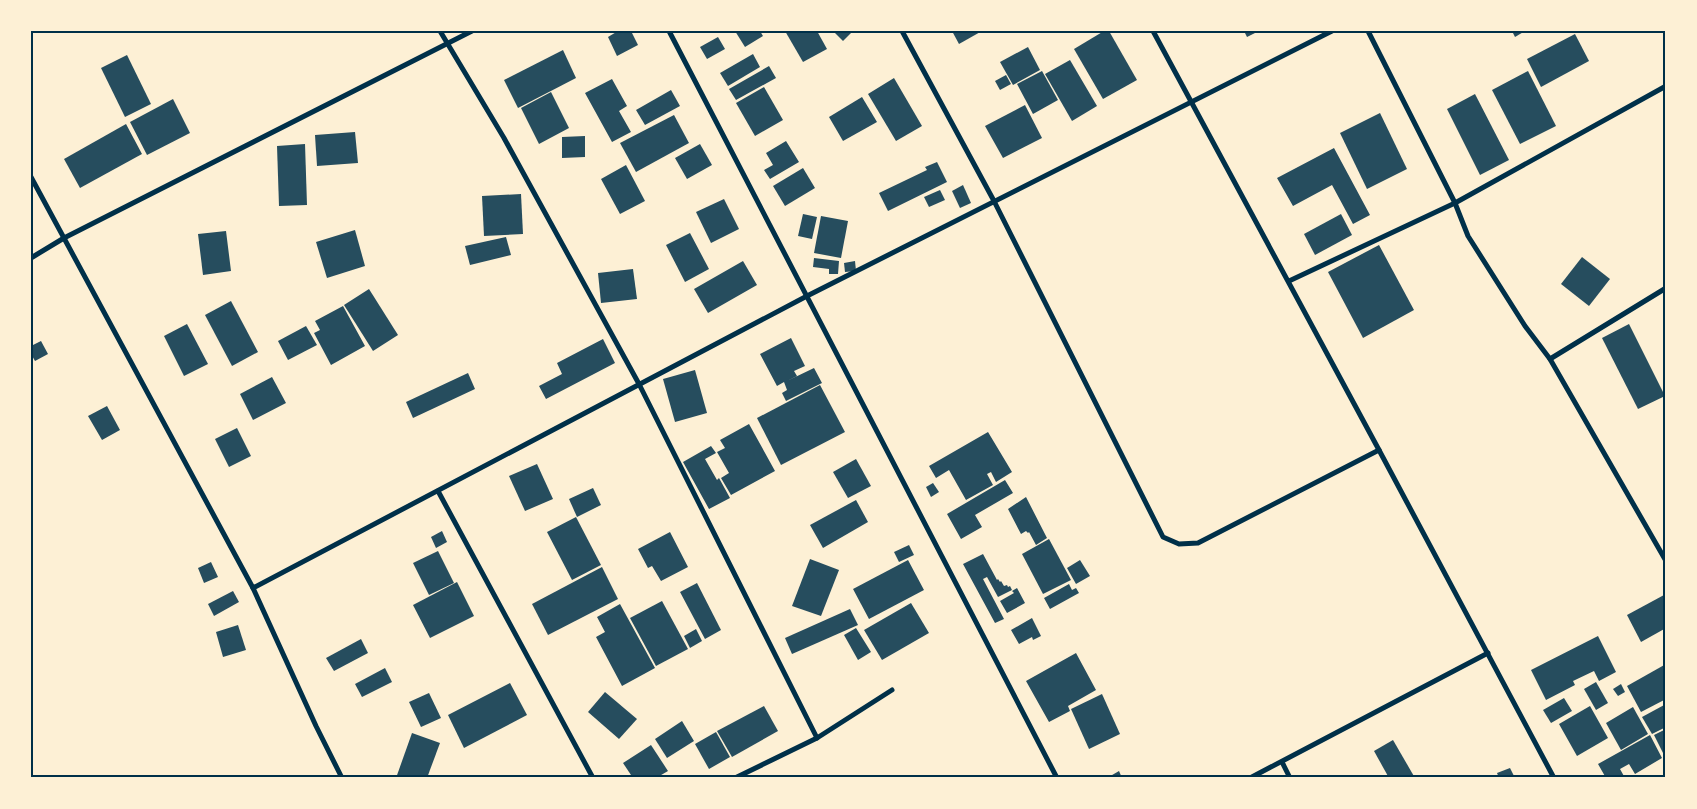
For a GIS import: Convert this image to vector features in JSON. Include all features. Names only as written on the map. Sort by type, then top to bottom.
[{"type":"street","points":[[440,31],[504,138],[640,384],[817,738]]},
{"type":"street","points":[[31,258],[64,238],[448,45],[472,31]]},
{"type":"street","points":[[669,31],[1057,778]]},
{"type":"street","points":[[902,31],[994,202],[1162,537],[1179,544],[1198,543],[1379,450]]},
{"type":"street","points":[[1153,31],[1554,778]]},
{"type":"street","points":[[253,588],[807,296],[1332,31]]},
{"type":"street","points":[[1368,31],[1455,203],[1468,236],[1525,326],[1550,359],[1666,561]]},
{"type":"street","points":[[1288,281],[1455,203],[1666,86]]},
{"type":"street","points":[[31,177],[253,588],[342,778]]},
{"type":"street","points":[[1550,359],[1666,288]]},
{"type":"street","points":[[438,491],[592,778]]},
{"type":"street","points":[[1250,778],[1488,653]]},
{"type":"street","points":[[735,778],[817,738],[892,690]]},
{"type":"street","points":[[1282,762],[1290,778]]},
{"type":"building","points":[[618,31],[631,31],[638,45],[617,56],[608,37]]},
{"type":"building","points":[[735,31],[760,31],[763,36],[745,47]]},
{"type":"building","points":[[785,31],[817,31],[827,49],[803,62]]},
{"type":"building","points":[[833,31],[849,31],[851,33],[843,41]]},
{"type":"building","points":[[952,31],[982,31],[959,44]]},
{"type":"building","points":[[1104,31],[1109,31],[1137,80],[1103,99],[1074,49]]},
{"type":"building","points":[[1244,31],[1259,31],[1247,37]]},
{"type":"building","points":[[1512,31],[1525,31],[1515,37]]},
{"type":"building","points":[[1575,34],[1589,61],[1541,87],[1527,59]]},
{"type":"building","points":[[718,37],[725,49],[707,59],[700,47]]},
{"type":"building","points":[[1028,47],[1040,70],[1013,85],[1000,62]]},
{"type":"building","points":[[563,50],[576,78],[518,108],[504,80]]},
{"type":"building","points":[[753,54],[760,67],[728,86],[720,73]]},
{"type":"building","points":[[127,55],[151,104],[125,117],[101,68]]},
{"type":"building","points":[[1070,60],[1097,106],[1072,121],[1045,74]]},
{"type":"building","points":[[769,66],[776,78],[736,100],[729,89]]},
{"type":"building","points":[[1042,71],[1058,100],[1033,114],[1017,84]]},
{"type":"building","points":[[1528,71],[1556,126],[1520,144],[1492,90]]},
{"type":"building","points":[[1006,75],[1011,84],[1000,90],[995,81]]},
{"type":"building","points":[[894,78],[922,126],[896,141],[868,94]]},
{"type":"building","points":[[612,79],[627,106],[619,111],[631,132],[612,142],[585,93]]},
{"type":"building","points":[[764,87],[783,120],[755,136],[736,103]]},
{"type":"building","points":[[671,90],[680,106],[645,125],[636,110]]},
{"type":"building","points":[[551,92],[569,128],[539,144],[521,108]]},
{"type":"building","points":[[1475,94],[1509,160],[1480,175],[1447,109]]},
{"type":"building","points":[[862,97],[877,122],[843,141],[829,117]]},
{"type":"building","points":[[173,99],[190,133],[147,155],[130,122]]},
{"type":"building","points":[[1025,105],[1042,138],[1003,158],[985,126]]},
{"type":"building","points":[[1380,113],[1407,169],[1367,189],[1340,133]]},
{"type":"building","points":[[674,115],[689,143],[636,172],[620,143]]},
{"type":"building","points":[[126,124],[142,154],[80,188],[64,159]]},
{"type":"building","points":[[355,132],[358,163],[317,166],[315,135]]},
{"type":"building","points":[[585,136],[585,157],[562,158],[562,137]]},
{"type":"building","points":[[786,141],[799,162],[770,179],[764,170],[773,165],[766,153]]},
{"type":"building","points":[[305,144],[307,205],[279,206],[277,146]]},
{"type":"building","points":[[700,144],[712,165],[687,179],[675,158]]},
{"type":"building","points":[[1334,148],[1370,215],[1353,224],[1332,185],[1293,206],[1277,178]]},
{"type":"building","points":[[937,162],[947,182],[888,211],[879,193],[927,170],[925,167]]},
{"type":"building","points":[[626,165],[645,201],[620,214],[601,179]]},
{"type":"building","points":[[803,168],[815,188],[785,206],[773,186]]},
{"type":"building","points":[[963,185],[971,203],[960,208],[952,191]]},
{"type":"building","points":[[940,190],[945,200],[929,207],[924,197]]},
{"type":"building","points":[[521,194],[523,234],[484,236],[482,196]]},
{"type":"building","points":[[724,199],[739,229],[711,243],[696,212]]},
{"type":"building","points":[[803,214],[817,217],[812,239],[798,236]]},
{"type":"building","points":[[1341,214],[1352,235],[1315,255],[1304,234]]},
{"type":"building","points":[[821,216],[848,221],[841,258],[814,253]]},
{"type":"building","points":[[355,230],[365,266],[327,278],[316,242]]},
{"type":"building","points":[[226,231],[231,271],[203,275],[198,234]]},
{"type":"building","points":[[690,233],[709,269],[685,282],[666,245]]},
{"type":"building","points":[[506,237],[511,255],[470,265],[465,246]]},
{"type":"building","points":[[1379,245],[1414,310],[1363,338],[1328,272]]},
{"type":"building","points":[[1582,257],[1610,279],[1589,306],[1561,284]]},
{"type":"building","points":[[814,258],[839,261],[838,274],[829,274],[829,269],[813,267]]},
{"type":"building","points":[[743,261],[757,285],[708,313],[694,289]]},
{"type":"building","points":[[855,261],[856,271],[845,272],[844,263]]},
{"type":"building","points":[[633,269],[637,299],[601,303],[598,273]]},
{"type":"building","points":[[369,289],[398,335],[373,351],[344,305]]},
{"type":"building","points":[[231,301],[258,352],[232,366],[205,315]]},
{"type":"building","points":[[343,306],[365,346],[331,365],[314,333],[320,330],[315,321]]},
{"type":"building","points":[[187,324],[208,364],[184,376],[164,336]]},
{"type":"building","points":[[1629,324],[1665,396],[1638,409],[1602,338]]},
{"type":"building","points":[[306,326],[317,345],[288,360],[278,341]]},
{"type":"building","points":[[791,338],[805,366],[794,371],[797,376],[787,381],[814,368],[822,383],[786,401],[782,393],[787,390],[784,382],[777,386],[760,354]]},
{"type":"building","points":[[603,339],[615,363],[546,399],[539,386],[562,374],[557,363]]},
{"type":"building","points":[[41,341],[48,354],[35,361],[31,354],[31,346]]},
{"type":"building","points":[[695,370],[707,413],[675,422],[663,379]]},
{"type":"building","points":[[468,373],[475,389],[413,418],[406,402]]},
{"type":"building","points":[[272,377],[286,403],[253,420],[240,394]]},
{"type":"building","points":[[820,385],[845,432],[781,465],[757,418]]},
{"type":"building","points":[[107,406],[120,430],[102,440],[88,416]]},
{"type":"building","points":[[749,424],[775,471],[731,495],[721,478],[729,473],[717,452],[725,448],[720,440]]},
{"type":"building","points":[[237,428],[251,456],[229,467],[215,439]]},
{"type":"building","points":[[988,432],[1012,472],[996,482],[991,472],[987,474],[993,485],[966,500],[949,470],[936,478],[929,466]]},
{"type":"building","points":[[711,446],[716,453],[705,459],[717,480],[719,478],[730,498],[709,509],[683,462]]},
{"type":"building","points":[[856,459],[871,486],[848,498],[833,472]]},
{"type":"building","points":[[537,464],[553,499],[525,511],[509,476]]},
{"type":"building","points":[[1005,480],[1013,493],[975,515],[982,527],[961,539],[947,514]]},
{"type":"building","points":[[933,483],[939,492],[931,497],[926,487]]},
{"type":"building","points":[[593,488],[601,505],[577,517],[569,499]]},
{"type":"building","points":[[1026,497],[1047,538],[1036,545],[1029,532],[1026,531],[1021,534],[1008,509]]},
{"type":"building","points":[[856,500],[868,522],[823,548],[810,525]]},
{"type":"building","points":[[576,517],[601,565],[572,580],[547,532]]},
{"type":"building","points":[[442,531],[447,542],[436,548],[431,537]]},
{"type":"building","points":[[670,532],[688,567],[661,581],[652,566],[648,568],[638,549]]},
{"type":"building","points":[[1049,539],[1071,580],[1043,594],[1022,554]]},
{"type":"building","points":[[909,545],[914,555],[899,562],[894,552]]},
{"type":"building","points":[[438,551],[454,583],[429,595],[413,563]]},
{"type":"building","points":[[983,554],[997,580],[1001,581],[1004,586],[1010,586],[1012,590],[998,597],[987,577],[983,579],[1004,619],[995,623],[963,564]]},
{"type":"building","points":[[810,559],[839,570],[821,616],[792,606]]},
{"type":"building","points":[[908,560],[924,590],[869,619],[853,589]]},
{"type":"building","points":[[1080,560],[1090,576],[1076,584],[1067,568]]},
{"type":"building","points":[[211,562],[218,577],[204,583],[198,568]]},
{"type":"building","points":[[602,567],[618,599],[548,635],[532,604]]},
{"type":"building","points":[[457,582],[474,616],[430,638],[413,605]]},
{"type":"building","points":[[697,583],[721,630],[705,639],[680,592]]},
{"type":"building","points":[[1069,584],[1072,590],[1076,588],[1079,593],[1050,609],[1044,598]]},
{"type":"building","points":[[1017,588],[1025,603],[1007,613],[1000,601],[1014,593],[1012,591]]},
{"type":"building","points":[[233,591],[239,602],[214,616],[208,604]]},
{"type":"building","points":[[1664,595],[1666,598],[1666,628],[1641,642],[1627,615]]},
{"type":"building","points":[[662,601],[688,649],[656,666],[630,618]]},
{"type":"building","points":[[911,603],[929,633],[882,660],[864,630]]},
{"type":"building","points":[[620,604],[655,668],[622,686],[596,637],[605,632],[597,617]]},
{"type":"building","points":[[850,609],[858,625],[792,654],[785,638]]},
{"type":"building","points":[[1032,618],[1041,636],[1033,640],[1032,637],[1019,644],[1011,630]]},
{"type":"building","points":[[238,625],[246,650],[223,657],[216,632]]},
{"type":"building","points":[[856,628],[871,652],[858,660],[844,635]]},
{"type":"building","points":[[696,629],[702,641],[690,648],[684,636]]},
{"type":"building","points":[[1598,636],[1616,672],[1599,681],[1594,671],[1573,681],[1575,685],[1546,700],[1531,670]]},
{"type":"building","points":[[361,639],[368,653],[334,671],[326,658]]},
{"type":"building","points":[[1076,653],[1096,690],[1068,706],[1070,711],[1049,722],[1026,681]]},
{"type":"building","points":[[1666,664],[1666,699],[1641,712],[1627,686]]},
{"type":"building","points":[[385,668],[392,682],[362,697],[355,684]]},
{"type":"building","points":[[1596,682],[1608,703],[1596,710],[1584,689]]},
{"type":"building","points":[[510,683],[527,715],[464,748],[448,715]]},
{"type":"building","points":[[1621,684],[1625,692],[1618,696],[1613,689]]},
{"type":"building","points":[[605,692],[637,719],[619,739],[588,712]]},
{"type":"building","points":[[429,693],[441,718],[421,727],[409,702]]},
{"type":"building","points":[[1102,694],[1120,734],[1089,749],[1071,709]]},
{"type":"building","points":[[1564,698],[1572,711],[1551,723],[1543,710]]},
{"type":"building","points":[[1666,704],[1666,727],[1652,734],[1642,717]]},
{"type":"building","points":[[764,706],[778,731],[732,757],[717,731]]},
{"type":"building","points":[[1590,706],[1608,738],[1577,756],[1559,724]]},
{"type":"building","points":[[1633,707],[1648,734],[1621,750],[1606,723]]},
{"type":"building","points":[[682,721],[694,741],[667,758],[655,739]]},
{"type":"building","points":[[1666,729],[1666,759],[1654,735]]},
{"type":"building","points":[[716,732],[730,757],[709,769],[695,744]]},
{"type":"building","points":[[412,733],[440,743],[427,778],[396,778]]},
{"type":"building","points":[[1650,735],[1662,758],[1635,774],[1629,764],[1620,769],[1625,778],[1606,778],[1598,764]]},
{"type":"building","points":[[1393,740],[1415,778],[1389,778],[1374,751]]},
{"type":"building","points":[[651,745],[668,771],[656,778],[633,778],[623,763]]},
{"type":"building","points":[[1510,768],[1514,776],[1499,778],[1497,773]]},
{"type":"building","points":[[1119,771],[1122,778],[1107,778]]}]
